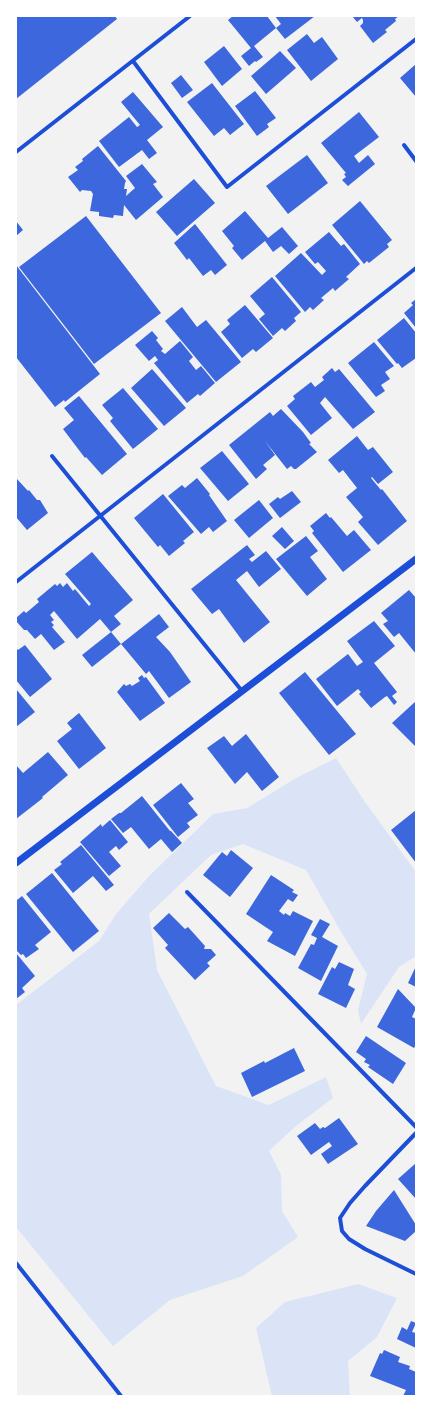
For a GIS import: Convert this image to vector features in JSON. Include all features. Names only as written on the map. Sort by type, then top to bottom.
[{"type":"street","points":[[16,152],[190,16]]},
{"type":"street","points":[[133,61],[227,187],[416,38]]},
{"type":"street","points":[[404,145],[416,160]]},
{"type":"street","points":[[16,582],[416,268]]},
{"type":"street","points":[[52,456],[242,691]]},
{"type":"street","points":[[16,863],[416,559]]},
{"type":"street","points":[[187,892],[416,1127]]},
{"type":"street","points":[[416,1133],[350,1203],[340,1218],[342,1231],[349,1239],[365,1249],[416,1274]]},
{"type":"street","points":[[16,1263],[121,1396]]},
{"type":"shaded area","points":[[336,758],[365,802],[416,872],[416,956],[399,967],[361,1024],[358,1010],[367,974],[306,870],[243,844],[211,855],[149,914],[157,970],[216,1086],[269,1105],[326,1077],[333,1098],[296,1126],[269,1151],[281,1175],[282,1211],[298,1237],[243,1276],[170,1300],[113,1346],[16,1227],[16,1005],[99,941],[116,914],[149,876],[213,814],[247,808],[296,778]]},
{"type":"shaded area","points":[[358,1284],[397,1298],[377,1337],[348,1361],[350,1396],[272,1396],[256,1328],[285,1302]]},
{"type":"building","points":[[16,16],[115,16],[117,19],[16,99]]},
{"type":"building","points":[[233,16],[267,16],[276,28],[254,46],[263,57],[249,66],[241,56],[251,48],[228,20]]},
{"type":"building","points":[[275,16],[315,16],[285,39],[276,28],[281,24]]},
{"type":"building","points":[[352,16],[399,16],[395,19],[396,21],[385,30],[387,32],[373,43],[360,26],[363,23],[362,18],[357,22]]},
{"type":"building","points":[[307,34],[314,43],[322,37],[338,59],[311,81],[287,50]]},
{"type":"building","points":[[224,46],[242,69],[222,86],[204,62]]},
{"type":"building","points":[[280,51],[296,68],[266,94],[251,76]]},
{"type":"building","points":[[416,64],[416,97],[400,78]]},
{"type":"building","points":[[181,75],[193,90],[182,98],[171,83]]},
{"type":"building","points":[[212,83],[244,124],[230,135],[224,128],[214,136],[187,102]]},
{"type":"building","points":[[255,91],[276,118],[267,124],[269,127],[257,136],[235,106]]},
{"type":"building","points":[[133,92],[163,127],[147,140],[157,153],[149,159],[142,150],[119,167],[99,141],[129,117],[137,127],[140,125],[121,102]]},
{"type":"building","points":[[359,112],[379,137],[354,156],[359,163],[368,155],[375,164],[348,186],[342,180],[346,177],[344,174],[346,173],[321,143]]},
{"type":"building","points":[[98,146],[126,181],[124,189],[127,189],[126,196],[135,188],[126,176],[142,164],[157,182],[153,184],[163,197],[136,220],[124,205],[123,216],[114,215],[113,218],[99,216],[99,212],[90,211],[93,194],[91,191],[82,190],[80,192],[68,177],[78,170],[75,167],[83,161],[82,159]]},
{"type":"building","points":[[307,155],[328,183],[288,214],[266,186]]},
{"type":"building","points":[[194,179],[215,203],[177,236],[156,212]]},
{"type":"building","points":[[360,201],[392,240],[387,244],[389,247],[369,263],[367,261],[364,264],[332,225]]},
{"type":"building","points":[[245,211],[268,238],[282,227],[298,246],[289,254],[281,246],[273,252],[265,241],[242,260],[232,248],[234,246],[222,231]]},
{"type":"building","points":[[86,216],[161,313],[94,364],[19,267]]},
{"type":"building","points":[[16,221],[23,230],[16,236]]},
{"type":"building","points":[[195,224],[227,265],[215,275],[211,270],[203,276],[189,258],[187,260],[174,243]]},
{"type":"building","points":[[329,232],[341,246],[344,244],[360,264],[346,277],[349,279],[335,291],[333,288],[321,298],[324,300],[313,310],[310,307],[305,312],[275,276],[301,253],[322,275],[326,271],[318,262],[315,264],[305,252]]},
{"type":"building","points":[[16,265],[100,374],[65,402],[64,400],[55,407],[16,357]]},
{"type":"building","points":[[272,277],[301,312],[294,318],[296,321],[285,331],[282,328],[273,336],[259,319],[265,314],[250,296]]},
{"type":"building","points":[[416,299],[416,328],[404,313],[413,305],[411,303]]},
{"type":"building","points":[[245,305],[273,338],[256,352],[253,349],[242,358],[221,332],[230,324],[227,320]]},
{"type":"building","points":[[182,307],[197,327],[206,320],[241,362],[216,382],[165,321]]},
{"type":"building","points":[[404,318],[416,333],[416,358],[402,368],[377,340]]},
{"type":"building","points":[[152,331],[158,338],[156,340],[163,349],[161,351],[165,354],[180,341],[193,357],[189,361],[196,370],[201,366],[215,383],[200,396],[198,394],[187,403],[154,363],[158,360],[155,356],[149,361],[135,345]]},
{"type":"building","points":[[374,342],[394,366],[385,372],[390,379],[381,385],[385,391],[376,397],[348,363]]},
{"type":"building","points":[[332,368],[335,372],[339,369],[375,412],[353,429],[325,397],[320,403],[332,418],[311,435],[287,406],[295,399],[293,396],[311,382],[315,387],[324,380],[322,377]]},
{"type":"building","points":[[152,369],[186,408],[164,426],[131,388]]},
{"type":"building","points":[[123,388],[158,429],[133,449],[110,421],[113,418],[102,405]]},
{"type":"building","points":[[79,396],[127,454],[102,475],[86,457],[85,458],[63,429],[74,420],[64,408]]},
{"type":"building","points":[[281,409],[303,432],[311,443],[309,444],[317,452],[296,469],[291,466],[287,469],[265,441],[275,455],[263,465],[267,469],[256,479],[229,445],[270,412],[273,416]]},
{"type":"building","points":[[357,436],[368,450],[373,447],[393,472],[378,484],[372,477],[371,478],[381,490],[382,489],[407,521],[378,545],[358,522],[363,517],[346,497],[357,488],[343,470],[339,473],[328,460]]},
{"type":"building","points":[[222,451],[249,484],[228,501],[200,468]]},
{"type":"building","points":[[197,478],[210,494],[209,495],[227,521],[213,532],[209,527],[201,534],[168,496],[182,485],[185,488]]},
{"type":"building","points":[[17,479],[37,500],[40,500],[48,513],[27,530],[16,517]]},
{"type":"building","points":[[292,491],[301,502],[280,518],[269,504],[278,497],[280,499]]},
{"type":"building","points":[[163,494],[194,532],[183,541],[185,543],[169,556],[160,545],[158,547],[134,518]]},
{"type":"building","points":[[259,500],[273,518],[249,538],[234,520]]},
{"type":"building","points":[[326,513],[347,536],[354,530],[371,550],[343,572],[312,533],[314,531],[310,526]]},
{"type":"building","points":[[282,527],[294,541],[285,549],[272,536]]},
{"type":"building","points":[[306,536],[318,551],[310,557],[327,579],[307,596],[276,559]]},
{"type":"building","points":[[247,545],[255,555],[249,559],[252,562],[266,551],[281,569],[259,587],[247,571],[236,580],[270,622],[244,643],[219,609],[212,614],[191,589]]},
{"type":"building","points":[[92,552],[133,600],[114,616],[121,624],[111,632],[100,619],[77,639],[54,611],[50,615],[54,620],[51,622],[54,625],[52,627],[65,642],[54,650],[41,634],[35,639],[27,630],[24,630],[16,621],[16,618],[24,611],[26,613],[39,602],[37,599],[55,584],[57,586],[60,583],[63,587],[67,583],[73,591],[75,589],[89,606],[91,604],[65,574]]},
{"type":"building","points":[[409,590],[416,598],[416,654],[399,633],[394,637],[383,624],[388,621],[381,613]]},
{"type":"building","points":[[159,614],[169,627],[156,637],[170,652],[191,682],[169,698],[149,671],[146,674],[121,644]]},
{"type":"building","points":[[374,621],[395,646],[374,663],[397,692],[392,696],[397,702],[394,705],[387,696],[371,708],[359,694],[361,692],[358,689],[337,706],[316,679],[348,654],[357,666],[363,662],[347,641]]},
{"type":"building","points":[[111,632],[121,644],[92,667],[82,655]]},
{"type":"building","points":[[25,645],[52,679],[30,697],[16,680],[16,648],[18,650]]},
{"type":"building","points":[[305,672],[356,734],[329,755],[279,693]]},
{"type":"building","points":[[142,675],[144,678],[146,677],[165,703],[140,721],[117,692],[124,684],[126,686],[130,684],[132,686],[140,681],[138,678]]},
{"type":"building","points":[[16,689],[35,712],[16,727]]},
{"type":"building","points":[[416,701],[416,745],[415,746],[392,723]]},
{"type":"building","points":[[79,713],[106,748],[79,769],[57,741],[72,729],[67,723]]},
{"type":"building","points":[[246,734],[279,777],[262,791],[247,772],[235,784],[207,748],[224,736],[232,746]]},
{"type":"building","points":[[48,752],[68,775],[42,797],[43,798],[16,819],[16,765],[23,773]]},
{"type":"building","points":[[181,783],[194,799],[188,803],[198,815],[187,823],[190,827],[178,837],[153,805]]},
{"type":"building","points":[[142,796],[170,831],[182,843],[172,852],[161,839],[149,849],[131,827],[123,833],[111,819]]},
{"type":"building","points":[[416,810],[416,863],[391,830]]},
{"type":"building","points":[[110,820],[128,842],[119,850],[116,846],[109,852],[121,866],[109,876],[80,842],[101,824],[102,827]]},
{"type":"building","points":[[81,845],[114,885],[106,891],[93,876],[73,893],[54,870],[62,864],[60,862]]},
{"type":"building","points":[[231,850],[253,868],[230,897],[203,875],[222,852],[227,856]]},
{"type":"building","points":[[52,873],[99,931],[73,952],[26,894]]},
{"type":"building","points":[[271,875],[294,890],[292,892],[298,895],[293,902],[288,899],[279,911],[284,915],[285,913],[290,916],[293,911],[313,921],[295,956],[267,941],[273,932],[246,914]]},
{"type":"building","points":[[22,896],[51,932],[35,945],[39,949],[26,958],[23,954],[21,955],[16,950],[16,898],[17,900]]},
{"type":"building","points":[[169,913],[185,929],[188,927],[205,946],[204,949],[211,949],[216,955],[207,963],[210,966],[195,980],[165,948],[168,945],[153,928]]},
{"type":"building","points":[[320,919],[330,924],[322,937],[338,946],[321,981],[298,968],[311,944],[314,945],[317,938],[311,935]]},
{"type":"building","points":[[16,953],[35,976],[22,988],[25,992],[16,999]]},
{"type":"building","points":[[339,962],[354,969],[348,985],[355,989],[346,1008],[318,994],[332,967],[335,969]]},
{"type":"building","points":[[416,966],[416,987],[408,983]]},
{"type":"building","points":[[398,989],[416,1008],[412,1017],[416,1019],[416,1045],[414,1048],[377,1027]]},
{"type":"building","points":[[366,1036],[406,1063],[393,1084],[368,1067],[370,1065],[364,1062],[366,1059],[356,1052]]},
{"type":"building","points":[[294,1048],[305,1071],[252,1097],[241,1073]]},
{"type":"building","points":[[339,1118],[358,1144],[328,1164],[321,1154],[332,1146],[329,1142],[311,1155],[297,1136],[315,1123],[320,1129],[323,1127],[325,1128]]},
{"type":"building","points":[[416,1163],[416,1199],[398,1179]]},
{"type":"building","points":[[394,1190],[416,1225],[416,1231],[405,1241],[366,1226],[376,1211]]},
{"type":"building","points":[[411,1321],[416,1323],[412,1332],[416,1333],[416,1348],[397,1339],[402,1327],[407,1330]]},
{"type":"building","points":[[384,1350],[400,1357],[398,1362],[410,1366],[409,1369],[416,1372],[416,1396],[403,1396],[406,1390],[370,1376],[380,1353],[382,1354]]}]
